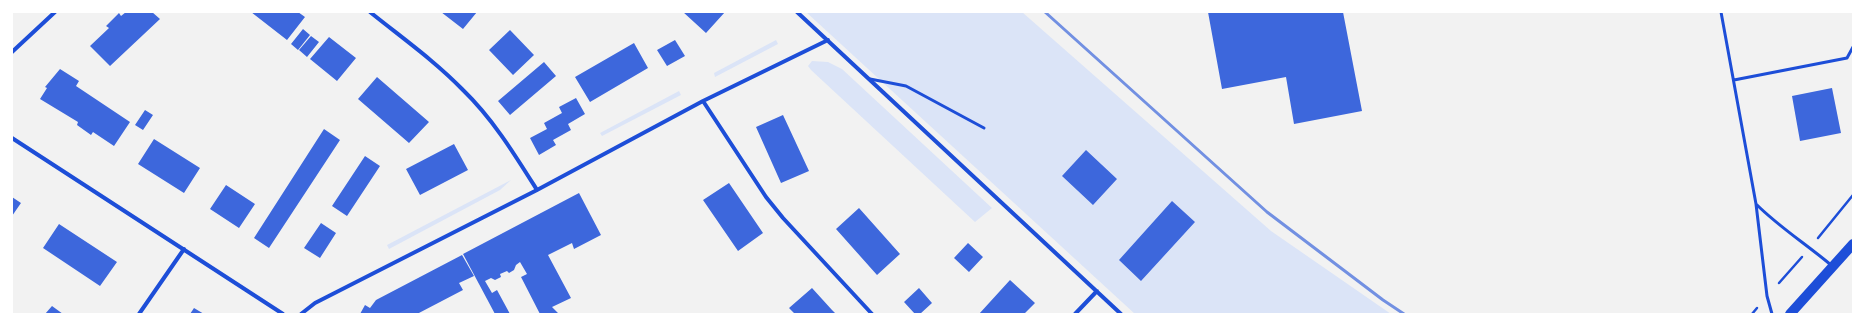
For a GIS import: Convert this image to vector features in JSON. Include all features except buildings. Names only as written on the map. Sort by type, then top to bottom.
[{"type":"main road","points":[[1790,314],[1853,244]]},
{"type":"street","points":[[12,52],[55,12]]},
{"type":"street","points":[[370,12],[440,68],[464,90],[487,116],[509,146],[536,190]]},
{"type":"street","points":[[797,12],[1121,314]]},
{"type":"street","points":[[301,314],[315,304],[536,190],[703,101],[828,40]]},
{"type":"street","points":[[703,101],[775,208],[872,314]]},
{"type":"street","points":[[12,138],[282,314]]},
{"type":"street","points":[[139,314],[184,250]]},
{"type":"street","points":[[1075,314],[1097,291]]},
{"type":"lane","points":[[1721,12],[1756,204],[1767,296],[1772,314]]},
{"type":"lane","points":[[1734,80],[1847,58],[1853,47]]},
{"type":"lane","points":[[870,79],[906,86],[984,128]]},
{"type":"lane","points":[[1756,204],[1775,222],[1811,247],[1833,266]]},
{"type":"shaded area","points":[[806,12],[1022,12],[1271,231],[1391,314],[1135,314]]},
{"type":"shaded area","points":[[776,40],[778,44],[715,77],[714,73]]},
{"type":"shaded area","points":[[812,61],[828,62],[842,69],[992,208],[975,222],[811,70],[808,66]]},
{"type":"shaded area","points":[[679,91],[681,95],[602,136],[600,133]]},
{"type":"shaded area","points":[[511,180],[500,190],[389,249],[387,245]]},
{"type":"railway","points":[[1045,12],[1267,212],[1383,300],[1404,314]]}]
